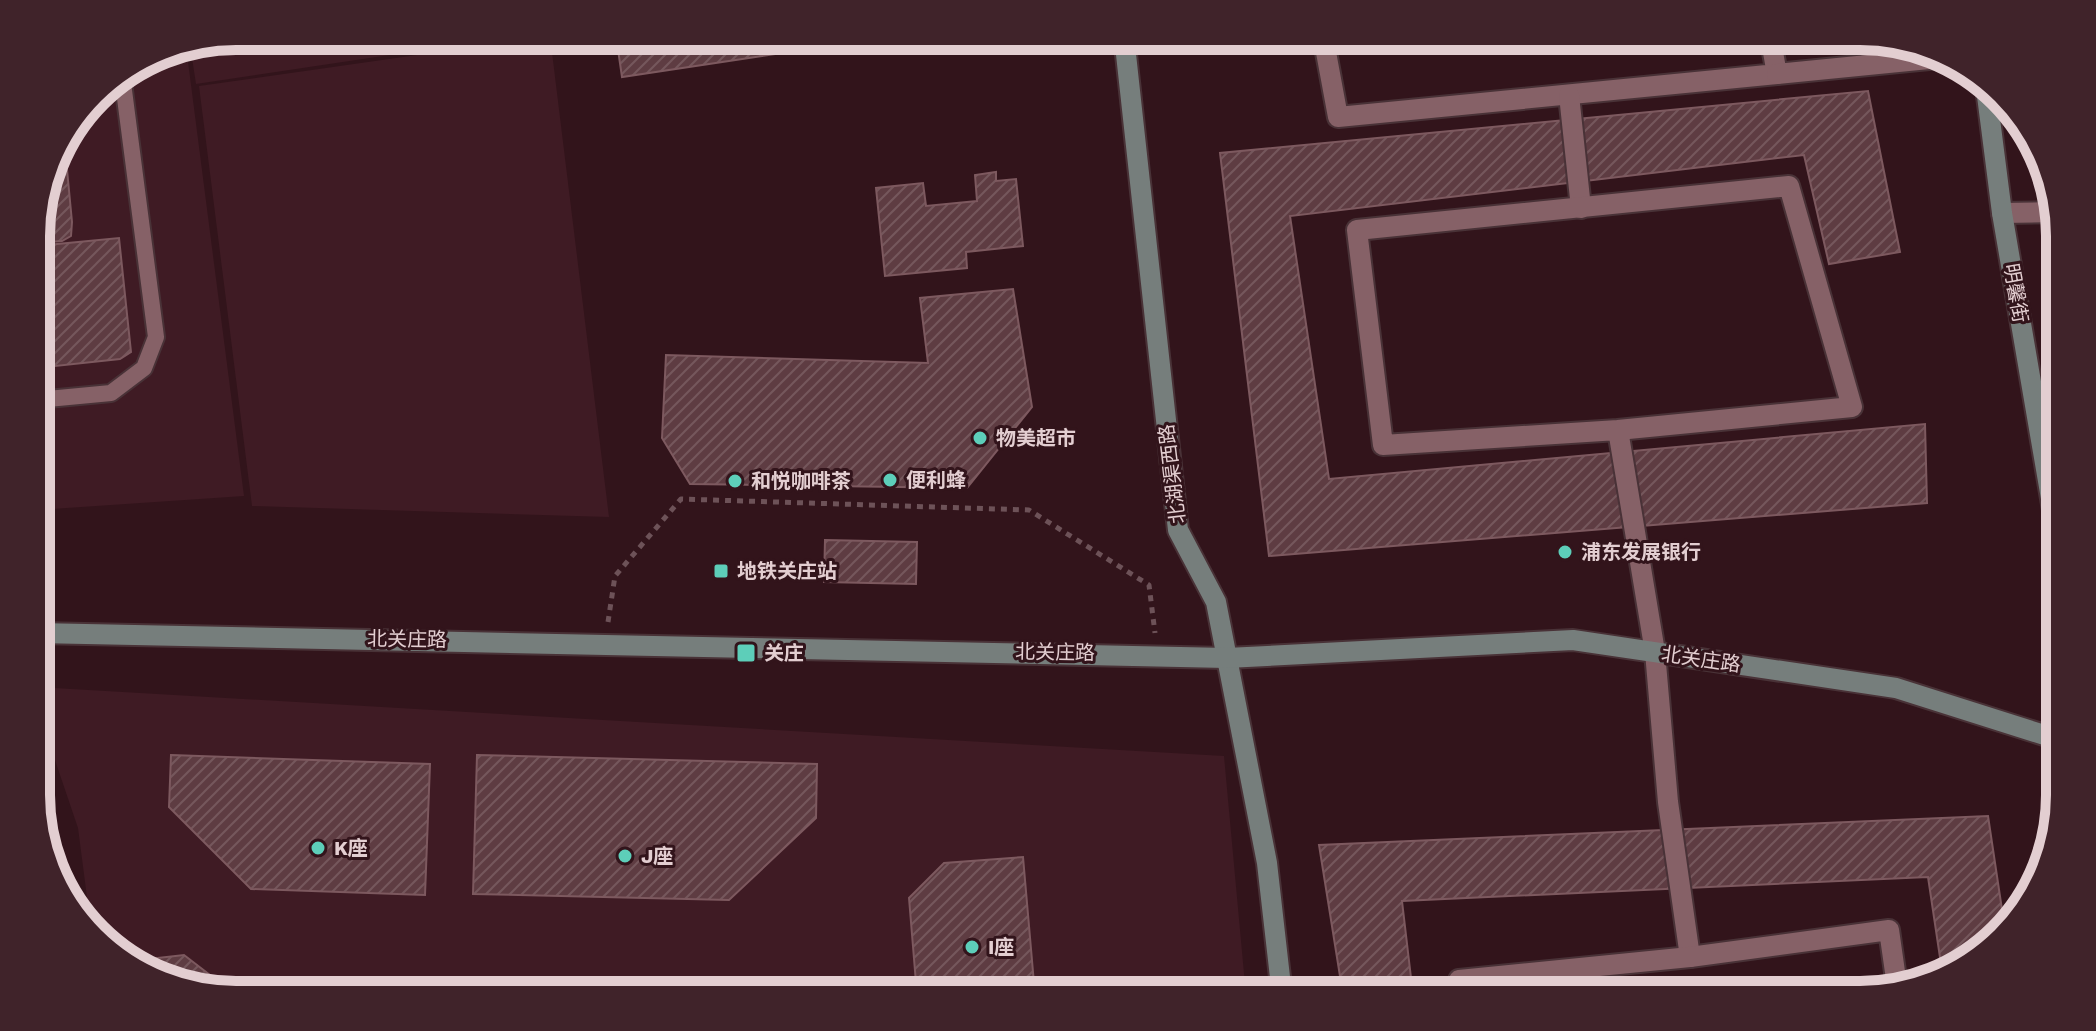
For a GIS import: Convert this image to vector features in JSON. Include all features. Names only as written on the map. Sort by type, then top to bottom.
[{"type":"street","name":"北湖渠西路","points":[[1126,50],[1178,530],[1216,602],[1267,863],[1280,981]]},
{"type":"street","points":[[1326,50],[1338,117],[1920,60]]},
{"type":"street","points":[[1773,50],[1777,74]]},
{"type":"street","points":[[1569,95],[1581,208]]},
{"type":"street","name":"明馨街","points":[[1988,102],[2002,213],[2046,469]]},
{"type":"street","points":[[1789,186],[1852,407],[1618,430],[1383,445],[1357,230],[1789,186]]},
{"type":"street","points":[[2002,213],[2044,212]]},
{"type":"street","points":[[1618,430],[1655,652],[1668,802],[1690,957]]},
{"type":"street","name":"北关庄路","points":[[50,633],[1158,654],[1227,658],[1573,640],[1896,688],[2046,736]]},
{"type":"street","points":[[1459,981],[1690,957],[1889,930],[1896,977]]},
{"type":"lane","points":[[50,399],[111,393],[144,368],[156,337],[124,88]]},
{"type":"path","points":[[605,643],[615,576],[681,499],[1029,510],[1149,585],[1158,654]]},
{"type":"shaded area","points":[[423,50],[196,84],[192,55],[212,52]]},
{"type":"shaded area","points":[[452,50],[552,50],[609,517],[252,506],[199,86]]},
{"type":"shaded area","points":[[187,56],[244,496],[50,509],[50,224],[56,188],[81,133],[113,96],[143,75]]},
{"type":"shaded area","points":[[50,688],[1224,756],[1245,981],[212,979],[176,971],[143,956],[123,943],[88,908],[78,828],[50,745]]},
{"type":"building","points":[[618,50],[803,50],[622,77]]},
{"type":"building","points":[[1868,91],[1900,252],[1829,264],[1804,155],[1290,216],[1329,479],[1925,424],[1927,503],[1269,556],[1220,153]]},
{"type":"building","points":[[66,160],[72,222],[71,236],[50,242],[50,224],[56,188]]},
{"type":"building","points":[[996,172],[996,181],[1016,179],[1023,246],[966,252],[967,268],[885,276],[876,188],[923,183],[926,206],[977,201],[975,175]]},
{"type":"building","points":[[119,238],[131,352],[120,359],[50,367],[50,245]]},
{"type":"building","points":[[1013,289],[1032,407],[967,488],[690,484],[662,438],[666,355],[928,363],[920,298]]},
{"type":"building","points":[[825,540],[917,542],[916,584],[824,582]]},
{"type":"building","name":"K座","points":[[171,755],[430,764],[425,895],[251,889],[169,807]]},
{"type":"building","name":"J座","points":[[477,755],[817,764],[816,818],[729,900],[473,894]]},
{"type":"building","points":[[1988,816],[2003,914],[1983,935],[1941,963],[1928,877],[1402,901],[1411,981],[1341,981],[1319,845]]},
{"type":"building","name":"I座","points":[[1023,857],[1034,981],[916,981],[909,898],[944,863]]},
{"type":"building","points":[[184,955],[216,979],[188,975],[149,959]]},
{"type":"place","name":"物美超市","points":[[980,438]]},
{"type":"place","name":"便利蜂","points":[[890,480]]},
{"type":"place","name":"和悦咖啡茶","points":[[735,481]]},
{"type":"place","name":"浦东发展银行","points":[[1565,552]]},
{"type":"place","name":"地铁关庄站","points":[[721,571]]},
{"type":"place","name":"关庄","points":[[746,653]]},
{"type":"place","name":"K座","points":[[318,848]]},
{"type":"place","name":"J座","points":[[625,856]]},
{"type":"place","name":"I座","points":[[972,947]]}]
